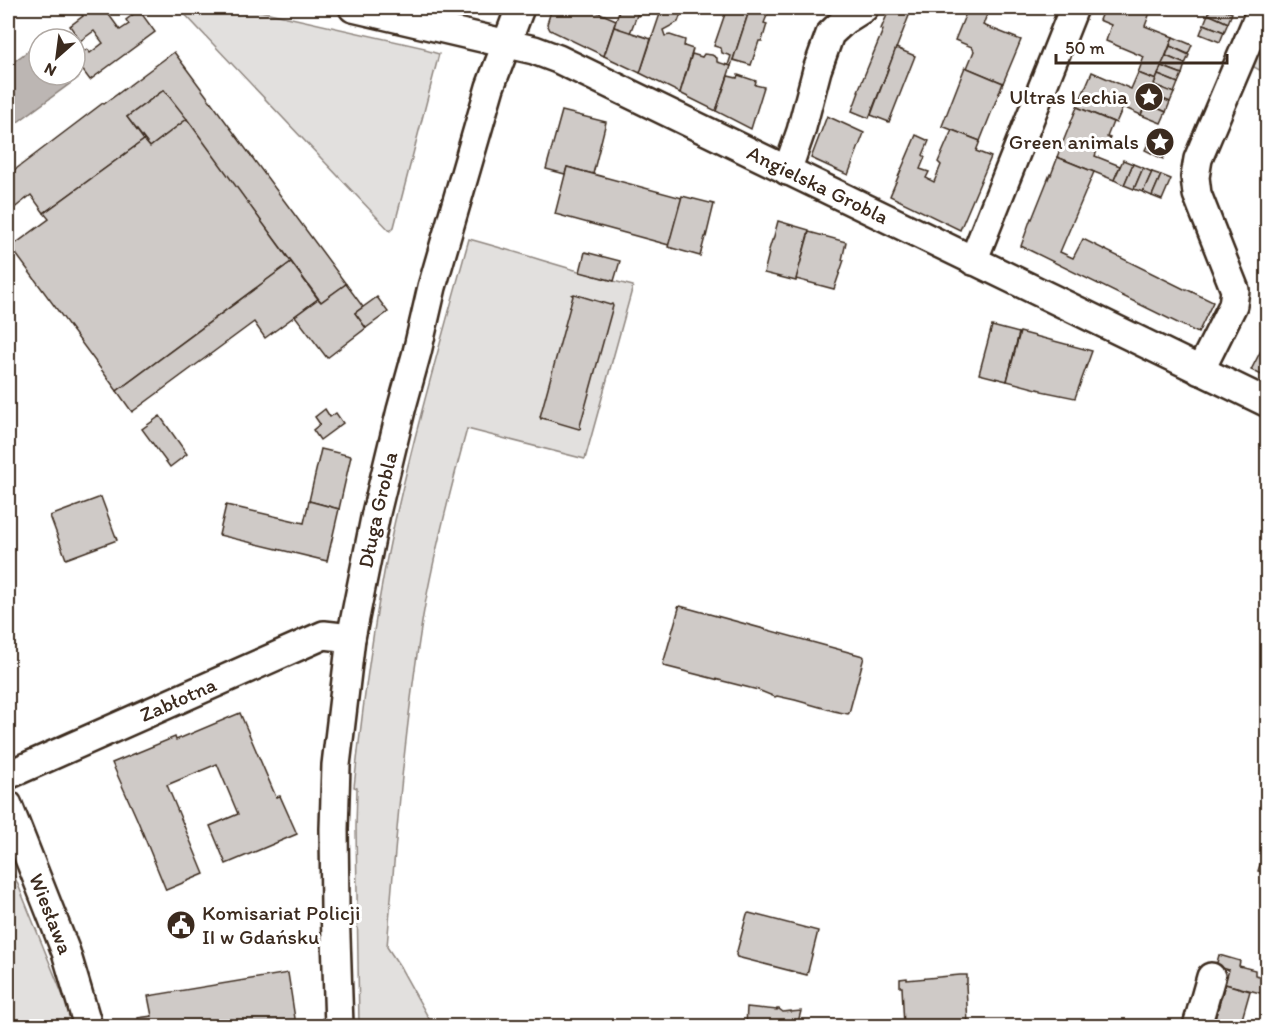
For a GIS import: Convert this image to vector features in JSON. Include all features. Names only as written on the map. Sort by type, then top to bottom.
[{"type":"street","name":"Angielska Grobla","points":[[353,8],[507,43],[558,59],[1268,403]]},
{"type":"street","name":"Długa Grobla","points":[[339,1026],[334,829],[336,765],[351,638],[376,513],[432,287],[490,87],[520,8]]},
{"type":"street","points":[[787,171],[830,34],[845,20],[864,8]]},
{"type":"street","points":[[973,261],[1074,8]]},
{"type":"street","points":[[1200,371],[1233,305],[1235,290],[1197,194],[1195,177],[1198,159],[1262,8]]},
{"type":"street","name":"Zabłotna","points":[[8,775],[324,635],[351,638]]},
{"type":"street","name":"Wiesława","points":[[8,805],[66,952],[88,1026]]},
{"type":"street","points":[[1197,1026],[1211,977]]},
{"type":"shaded area","points":[[179,8],[247,8],[425,48],[425,50],[439,54],[394,227],[390,231]]},
{"type":"shaded area","points":[[1267,29],[1267,74],[1252,66]]},
{"type":"shaded area","points":[[27,52],[27,87],[65,87],[11,127],[8,122],[8,66]]},
{"type":"shaded area","points":[[469,239],[633,286],[585,459],[467,429],[427,592],[411,698],[387,947],[433,1026],[359,1026],[357,788],[354,787],[369,665],[378,604],[399,505],[427,391]]},
{"type":"shaded area","points":[[8,860],[74,1023],[67,1026],[8,1026]]},
{"type":"building","points":[[82,8],[104,8],[120,30],[129,24],[126,20],[139,10],[155,32],[90,80],[87,76],[87,49],[90,53],[103,43],[94,31],[87,36],[87,27],[70,26],[83,16],[81,13],[84,10]]},
{"type":"building","points":[[552,8],[588,8],[616,20],[604,56],[550,30],[547,24]]},
{"type":"building","points":[[620,8],[642,8],[630,33],[614,27]]},
{"type":"building","points":[[662,8],[683,8],[678,22],[663,30],[665,36],[670,35],[685,40],[684,46],[693,49],[680,93],[640,73]]},
{"type":"building","points":[[727,8],[750,8],[731,66],[728,65],[731,56],[722,53],[721,48],[714,46]]},
{"type":"building","points":[[750,8],[770,8],[764,23],[767,24],[762,41],[759,41],[751,65],[733,60]]},
{"type":"building","points":[[890,8],[912,8],[869,118],[852,111]]},
{"type":"building","points":[[968,8],[989,9],[983,25],[1021,40],[1003,83],[967,68],[974,51],[972,47],[955,40]]},
{"type":"building","points":[[1104,8],[1151,10],[1145,26],[1173,37],[1156,80],[1138,73],[1144,57],[1106,41],[1111,25],[1099,20]]},
{"type":"building","points":[[1211,8],[1219,8],[1232,13],[1228,23],[1208,14]]},
{"type":"building","points":[[1208,14],[1228,23],[1224,32],[1204,24]]},
{"type":"building","points":[[1204,24],[1224,32],[1220,42],[1200,34]]},
{"type":"building","points":[[614,27],[651,39],[640,73],[604,56]]},
{"type":"building","points":[[1173,37],[1192,45],[1188,54],[1170,46]]},
{"type":"building","points":[[1170,46],[1189,55],[1185,64],[1166,56]]},
{"type":"building","points":[[896,48],[915,56],[889,122],[871,115]]},
{"type":"building","points":[[174,52],[346,284],[321,302],[164,90],[127,117],[144,140],[44,213],[31,195],[8,213],[8,175]]},
{"type":"building","points":[[692,54],[702,57],[704,54],[712,55],[717,58],[717,62],[731,66],[716,111],[680,93]]},
{"type":"building","points":[[1166,56],[1185,64],[1182,74],[1161,66]]},
{"type":"building","points":[[1161,66],[1182,74],[1178,83],[1158,75]]},
{"type":"building","points":[[965,67],[1003,83],[980,141],[942,126]]},
{"type":"building","points":[[1092,72],[1131,89],[1138,73],[1156,80],[1141,115],[1123,107],[1116,123],[1077,107]]},
{"type":"building","points":[[738,75],[756,81],[755,85],[764,87],[751,129],[716,111],[728,76],[737,78]]},
{"type":"building","points":[[1158,75],[1178,83],[1174,93],[1154,85]]},
{"type":"building","points":[[1154,85],[1174,93],[1170,102],[1150,94]]},
{"type":"building","points":[[164,90],[187,119],[150,147],[127,117]]},
{"type":"building","points":[[1150,94],[1170,102],[1166,112],[1146,103]]},
{"type":"building","points":[[1146,103],[1166,112],[1161,123],[1141,115]]},
{"type":"building","points":[[1077,107],[1113,122],[1105,149],[1098,148],[1095,156],[1120,166],[1114,180],[1057,157]]},
{"type":"building","points":[[562,111],[606,122],[593,174],[567,167],[565,174],[546,169]]},
{"type":"building","points":[[827,116],[864,133],[848,175],[811,158]]},
{"type":"building","points":[[187,119],[291,262],[117,391],[11,247],[49,219],[44,213],[144,140],[150,147]]},
{"type":"building","points":[[952,130],[980,141],[976,151],[991,157],[960,230],[890,196],[916,135],[929,141],[920,169],[929,172],[926,178],[934,182],[941,165],[938,162]]},
{"type":"building","points":[[1151,138],[1169,146],[1163,159],[1145,150]]},
{"type":"building","points":[[1057,157],[1094,172],[1060,252],[1073,258],[1083,239],[1213,302],[1198,333],[1021,246]]},
{"type":"building","points":[[1123,160],[1133,164],[1124,185],[1114,180]]},
{"type":"building","points":[[1133,164],[1143,168],[1134,189],[1124,185]]},
{"type":"building","points":[[567,167],[682,198],[669,245],[555,214]]},
{"type":"building","points":[[1143,168],[1152,172],[1143,192],[1134,189]]},
{"type":"building","points":[[1152,172],[1161,175],[1152,196],[1143,192]]},
{"type":"building","points":[[1161,175],[1171,179],[1162,200],[1152,196]]},
{"type":"building","points":[[682,196],[714,204],[700,256],[668,247]]},
{"type":"building","points":[[778,221],[809,230],[796,281],[764,273]]},
{"type":"building","points":[[809,232],[846,242],[842,260],[844,260],[834,289],[796,279]]},
{"type":"building","points":[[585,252],[620,261],[614,281],[580,272]]},
{"type":"building","points":[[291,262],[318,299],[265,338],[254,322],[132,412],[117,391]]},
{"type":"building","points":[[346,284],[363,307],[355,313],[366,328],[327,358],[295,316],[318,299],[321,302]]},
{"type":"building","points":[[574,294],[613,306],[579,429],[540,417]]},
{"type":"building","points":[[377,297],[388,312],[366,328],[355,313]]},
{"type":"building","points":[[992,326],[1019,333],[1007,381],[979,374]]},
{"type":"building","points":[[1020,332],[1092,351],[1075,398],[1007,381]]},
{"type":"building","points":[[1268,337],[1268,378],[1251,370]]},
{"type":"building","points":[[325,409],[330,417],[336,413],[343,423],[320,440],[313,430],[320,424],[315,417]]},
{"type":"building","points":[[160,416],[187,454],[170,467],[142,429]]},
{"type":"building","points":[[321,449],[351,456],[339,509],[309,501]]},
{"type":"building","points":[[101,497],[117,540],[66,559],[50,516]]},
{"type":"building","points":[[309,501],[339,509],[327,561],[219,535],[226,505],[304,523]]},
{"type":"building","points":[[680,606],[863,656],[849,713],[775,697],[758,690],[664,666]]},
{"type":"building","points":[[240,713],[276,797],[280,796],[297,834],[226,864],[210,826],[238,814],[217,764],[167,785],[204,874],[166,890],[112,763],[175,737],[176,740]]},
{"type":"building","points":[[1268,840],[1268,868],[1266,873],[1258,871]]},
{"type":"building","points":[[749,913],[818,931],[807,975],[737,957]]},
{"type":"building","points":[[1268,948],[1268,995],[1225,984],[1229,970],[1216,966],[1219,955],[1240,961],[1239,966],[1255,970],[1255,975],[1263,977],[1267,964],[1263,963]]},
{"type":"building","points":[[288,973],[296,1025],[139,1026],[138,1018],[152,1016],[148,996]]},
{"type":"building","points":[[967,975],[968,1026],[904,1026],[900,979]]},
{"type":"building","points":[[1225,984],[1250,991],[1240,1026],[1213,1026]]},
{"type":"building","points":[[747,1007],[779,1009],[783,1012],[801,1011],[797,1026],[746,1026]]},
{"type":"place","name":"Ultras Lechia","points":[[1149,97]]},
{"type":"place","name":"Green animals","points":[[1160,142]]},
{"type":"place","name":"Komisariat Policji II w Gdańsku","points":[[181,925]]}]
